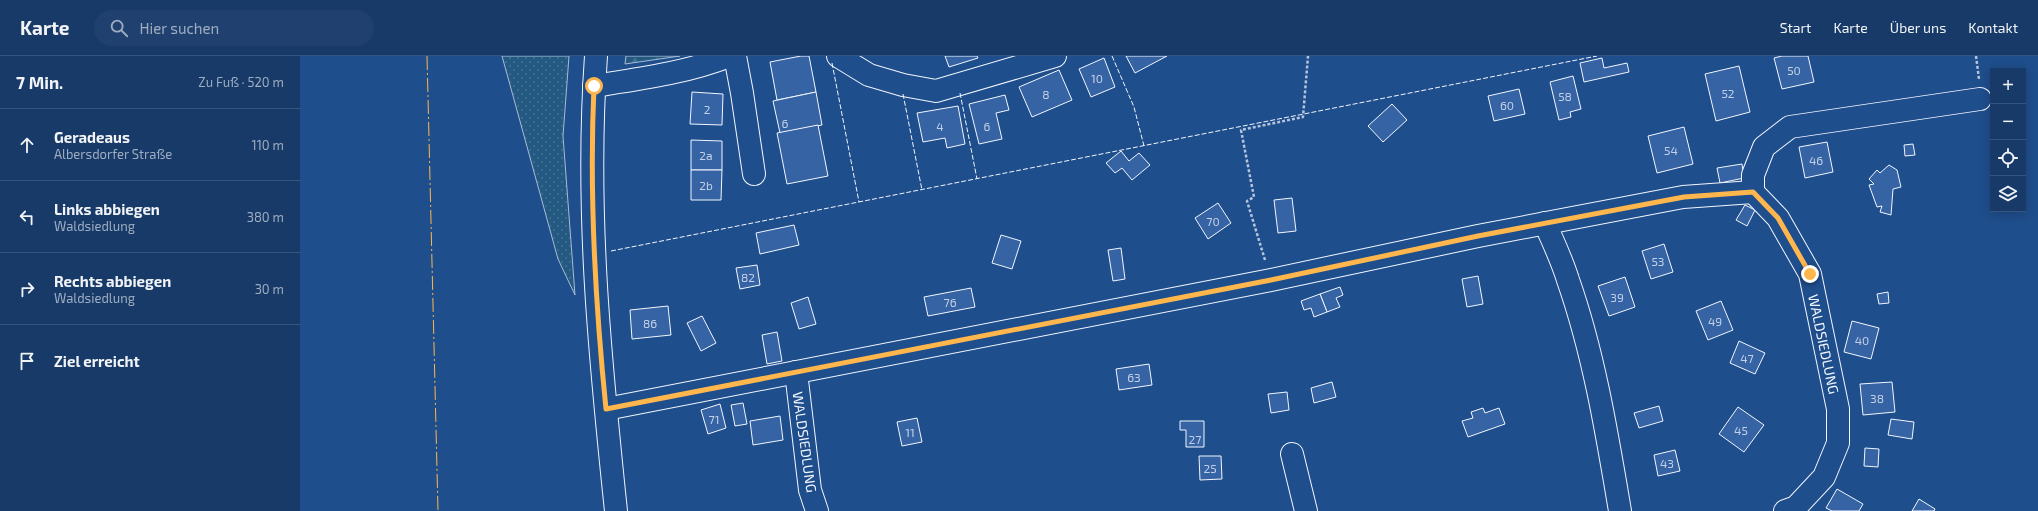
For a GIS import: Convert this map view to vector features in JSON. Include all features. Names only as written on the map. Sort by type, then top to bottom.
[{"type":"street","points":[[596,56],[591,175],[593,255],[598,334],[616,511]]},
{"type":"street","points":[[594,86],[657,76],[712,63],[729,56]]},
{"type":"street","points":[[735,56],[754,174]]},
{"type":"street","points":[[838,56],[869,75],[903,85],[936,91],[1055,56]]},
{"type":"street","points":[[1753,192],[1753,175],[1764,147],[1790,127],[1980,99]]},
{"type":"street","name":"WALDSIEDLUNG","points":[[606,409],[1271,280],[1545,223],[1684,197],[1753,192],[1778,218],[1810,274],[1838,409],[1838,443],[1824,477],[1796,507],[1785,511]]},
{"type":"street","points":[[1545,223],[1568,280],[1587,344],[1609,448],[1620,511]]},
{"type":"street","name":"WALDSIEDLUNG","points":[[796,372],[810,490],[817,511]]},
{"type":"street","points":[[1292,454],[1306,511]]},
{"type":"path","points":[[1271,280],[1248,201],[1254,197],[1241,130],[1302,117],[1308,56]]},
{"type":"green space","points":[[502,56],[569,56],[563,136],[575,295],[558,259]]},
{"type":"green space","points":[[626,56],[680,56],[625,64]]},
{"type":"building","points":[[801,56],[809,56],[816,92],[777,100],[770,62]]},
{"type":"building","points":[[945,56],[977,56],[978,58],[949,67]]},
{"type":"building","points":[[1126,56],[1167,56],[1135,73]]},
{"type":"building","points":[[1782,56],[1808,56],[1814,82],[1782,89],[1774,58]]},
{"type":"building","points":[[1104,58],[1115,87],[1091,97],[1079,69]]},
{"type":"building","points":[[1602,58],[1604,68],[1627,63],[1629,72],[1584,82],[1580,63]]},
{"type":"building","points":[[1739,66],[1750,112],[1716,121],[1705,74]]},
{"type":"building","points":[[1059,70],[1072,100],[1032,117],[1019,87]]},
{"type":"building","points":[[1573,76],[1581,109],[1570,112],[1571,117],[1559,120],[1550,82]]},
{"type":"building","points":[[1519,89],[1525,114],[1494,121],[1488,96]]},
{"type":"building","points":[[692,92],[723,94],[722,125],[690,124]]},
{"type":"building","points":[[816,92],[822,125],[780,133],[773,101]]},
{"type":"building","points":[[1005,95],[1009,110],[996,113],[1002,139],[979,144],[969,104]]},
{"type":"building","points":[[1392,104],[1407,120],[1383,142],[1368,126]]},
{"type":"building","points":[[958,106],[965,144],[947,148],[945,138],[923,142],[917,113]]},
{"type":"building","points":[[818,125],[828,176],[787,184],[777,133]]},
{"type":"building","points":[[1684,127],[1693,164],[1657,173],[1648,136]]},
{"type":"building","points":[[691,140],[722,141],[722,170],[691,170]]},
{"type":"building","points":[[1827,142],[1833,172],[1805,178],[1799,147]]},
{"type":"building","points":[[1913,144],[1915,155],[1905,156],[1904,145]]},
{"type":"building","points":[[1121,151],[1129,161],[1139,153],[1150,165],[1132,180],[1122,168],[1115,173],[1106,163]]},
{"type":"building","points":[[1742,164],[1744,178],[1720,183],[1717,168]]},
{"type":"building","points":[[1889,165],[1897,170],[1901,187],[1893,189],[1891,215],[1880,212],[1882,206],[1877,207],[1869,185],[1874,184],[1869,179],[1877,170],[1880,173]]},
{"type":"building","points":[[691,170],[722,170],[721,200],[691,200]]},
{"type":"building","points":[[1292,198],[1296,231],[1278,233],[1274,200]]},
{"type":"building","points":[[1218,203],[1231,223],[1208,239],[1195,218]]},
{"type":"building","points":[[1745,205],[1755,210],[1747,226],[1736,220]]},
{"type":"building","points":[[794,225],[799,245],[760,254],[756,233]]},
{"type":"building","points":[[1001,235],[1021,241],[1012,269],[992,263]]},
{"type":"building","points":[[1664,244],[1673,272],[1651,279],[1642,251]]},
{"type":"building","points":[[1121,248],[1125,279],[1113,281],[1108,250]]},
{"type":"building","points":[[757,265],[760,285],[740,289],[736,268]]},
{"type":"building","points":[[1478,276],[1483,304],[1467,307],[1462,279]]},
{"type":"building","points":[[1625,277],[1635,307],[1609,316],[1598,286]]},
{"type":"building","points":[[1340,287],[1343,295],[1336,298],[1340,307],[1327,312],[1320,294]]},
{"type":"building","points":[[971,288],[975,307],[928,316],[924,297]]},
{"type":"building","points":[[1888,292],[1889,303],[1879,304],[1877,294]]},
{"type":"building","points":[[1320,294],[1327,312],[1314,317],[1311,308],[1304,310],[1301,301]]},
{"type":"building","points":[[808,297],[816,324],[799,329],[791,303]]},
{"type":"building","points":[[1721,301],[1733,330],[1708,340],[1696,311]]},
{"type":"building","points":[[668,306],[671,335],[632,339],[630,310]]},
{"type":"building","points":[[702,316],[716,343],[701,351],[687,323]]},
{"type":"building","points":[[1852,321],[1879,328],[1871,359],[1844,352]]},
{"type":"building","points":[[777,332],[782,361],[767,364],[762,335]]},
{"type":"building","points":[[1739,341],[1765,353],[1755,374],[1730,363]]},
{"type":"building","points":[[1149,364],[1152,385],[1119,390],[1116,369]]},
{"type":"building","points":[[1332,382],[1336,397],[1314,403],[1311,388]]},
{"type":"building","points":[[1892,382],[1895,412],[1863,415],[1860,384]]},
{"type":"building","points":[[1287,392],[1289,410],[1271,413],[1268,394]]},
{"type":"building","points":[[743,403],[747,424],[735,426],[731,405]]},
{"type":"building","points":[[720,404],[726,428],[708,434],[701,410]]},
{"type":"building","points":[[1659,406],[1663,421],[1639,428],[1634,413]]},
{"type":"building","points":[[1738,407],[1764,425],[1744,452],[1719,434]]},
{"type":"building","points":[[1483,408],[1485,413],[1499,408],[1505,424],[1468,437],[1462,421],[1473,418],[1471,412]]},
{"type":"building","points":[[780,416],[783,440],[753,445],[750,421]]},
{"type":"building","points":[[917,418],[922,442],[902,446],[897,422]]},
{"type":"building","points":[[1891,419],[1914,422],[1912,439],[1888,435]]},
{"type":"building","points":[[1180,421],[1204,421],[1204,447],[1186,447],[1186,430],[1180,430]]},
{"type":"building","points":[[1865,448],[1879,449],[1878,467],[1864,466]]},
{"type":"building","points":[[1675,450],[1680,471],[1658,476],[1654,455]]},
{"type":"building","points":[[1199,456],[1221,456],[1222,479],[1200,480]]},
{"type":"building","points":[[1837,489],[1863,504],[1859,511],[1832,511],[1826,508]]},
{"type":"building","points":[[1919,499],[1935,509],[1934,511],[1912,511]]},
{"type":"fence","points":[[1112,56],[1134,107],[1144,146]]},
{"type":"fence","points":[[611,251],[1597,56]]},
{"type":"fence","points":[[832,63],[859,202]]},
{"type":"fence","points":[[960,93],[977,179]]},
{"type":"fence","points":[[903,94],[922,190]]},
{"type":"power","points":[[427,56],[438,511]]},
{"type":"route","points":[[594,86],[591,175],[593,255],[598,334],[606,409],[1271,280],[1478,236],[1684,197],[1753,192],[1778,218],[1810,274]]}]
